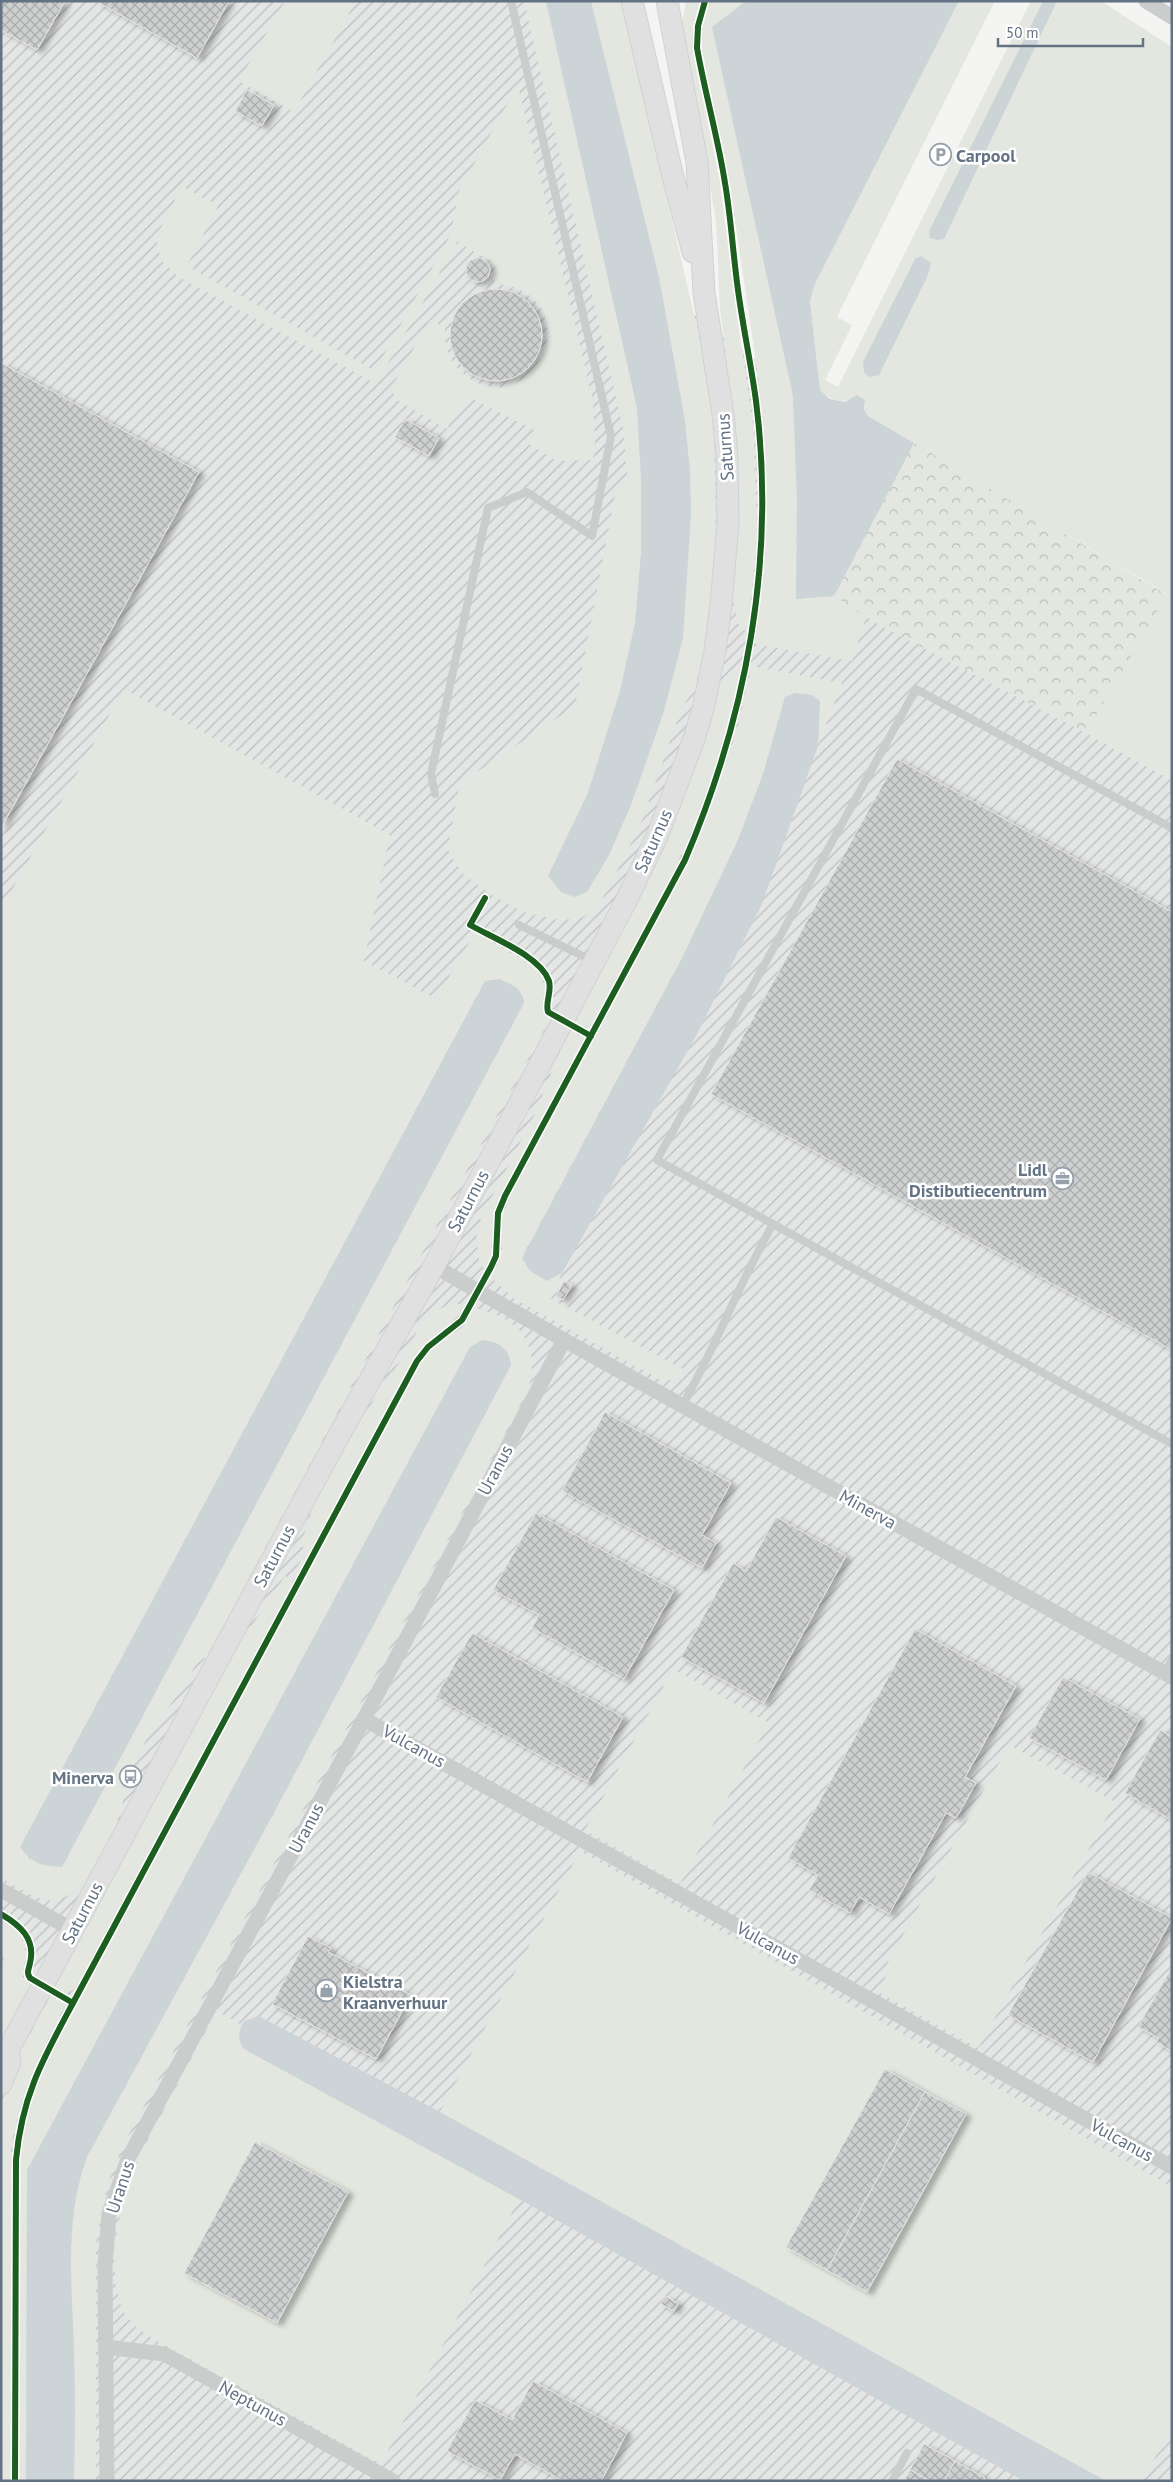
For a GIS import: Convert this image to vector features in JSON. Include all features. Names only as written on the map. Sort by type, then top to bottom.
[{"type":"main road","name":"Saturnus","points":[[632,1],[670,169],[704,293]]},
{"type":"main road","name":"Saturnus","points":[[1,2084],[10,2062],[5,2052],[73,1930],[338,1437],[434,1266],[643,866],[668,809],[703,709],[715,651],[727,555],[727,464],[723,414],[704,293],[697,162],[667,1]]},
{"type":"street","points":[[1146,1],[1172,18]]},
{"type":"street","points":[[434,1266],[564,1340]]},
{"type":"street","name":"Minerva","points":[[564,1340],[1168,1675]]},
{"type":"street","name":"Uranus","points":[[107,2481],[105,2266],[109,2214],[128,2159],[364,1719],[564,1340]]},
{"type":"street","name":"Vulcanus","points":[[364,1719],[1172,2167]]},
{"type":"street","points":[[1,1890],[73,1930]]},
{"type":"street","name":"Neptunus","points":[[106,2347],[164,2354],[393,2481]]},
{"type":"lane","points":[[435,794],[431,774],[488,508],[527,492],[592,536],[611,436],[511,1]]},
{"type":"lane","points":[[1172,828],[916,689],[658,1160],[1172,1444]]},
{"type":"lane","points":[[520,925],[593,961]]},
{"type":"lane","points":[[682,1406],[698,1378],[752,1260],[773,1224]]},
{"type":"lane","points":[[1168,1675],[1172,1660]]},
{"type":"lane","points":[[892,2481],[907,2453]]},
{"type":"shaded area","points":[[1,1],[562,1],[623,263],[819,405],[914,443],[1167,595],[1086,733],[1172,780],[1172,2481],[1,2481]]},
{"type":"shaded area","points":[[546,1],[591,1],[659,277],[685,421],[690,471],[691,514],[683,638],[664,711],[631,805],[609,855],[587,892],[574,897],[561,892],[548,876],[588,793],[620,691],[635,623],[641,554],[641,478],[637,408]]},
{"type":"shaded area","points":[[746,1],[959,1],[815,284],[810,301],[820,390],[830,399],[845,402],[857,395],[865,400],[864,409],[868,416],[914,443],[834,596],[796,599],[797,501],[793,396],[712,27]]},
{"type":"shaded area","points":[[1043,1],[1057,1],[944,239],[930,238],[929,231]]},
{"type":"shaded area","points":[[921,256],[931,263],[928,275],[879,375],[869,377],[864,372],[863,362],[915,259]]},
{"type":"shaded area","points":[[795,693],[812,695],[820,701],[818,746],[762,904],[696,1036],[562,1273],[547,1281],[530,1271],[522,1258],[682,958],[738,840],[763,774],[785,697]]},
{"type":"shaded area","points":[[499,979],[519,990],[524,1003],[62,1867],[48,1866],[33,1861],[20,1847],[485,981]]},
{"type":"shaded area","points":[[482,1340],[493,1342],[502,1347],[508,1354],[511,1365],[276,1809],[87,2157],[80,2180],[72,2228],[71,2277],[75,2383],[74,2481],[26,2481],[27,2170],[470,1347]]},
{"type":"shaded area","points":[[259,2016],[440,2112],[1106,2481],[1024,2481],[519,2199],[244,2049],[239,2039],[242,2025],[244,2021]]},
{"type":"green space","points":[[285,1],[356,1],[294,112],[239,81]]},
{"type":"green space","points":[[524,1],[546,1],[637,408],[641,478],[641,554],[635,623],[620,691],[588,793],[548,876],[574,897],[685,421],[659,277],[591,1],[621,1],[698,332],[714,424],[716,547],[710,616],[700,672],[676,724],[643,818],[598,907],[581,918],[559,920],[523,912],[490,894],[463,874],[449,853],[449,842],[458,792],[465,780],[575,706],[617,485],[628,483],[623,428]]},
{"type":"green space","points":[[686,1],[700,1],[693,27],[693,52],[720,182],[753,425],[757,530],[748,634],[738,623],[733,600],[738,504],[734,418],[720,310],[716,221],[682,22]]},
{"type":"green space","points":[[710,1],[746,1],[713,27],[793,396],[797,501],[796,599],[834,596],[866,617],[852,661],[755,644],[765,548],[766,499],[763,435],[758,376],[729,179],[702,50],[702,28]]},
{"type":"green space","points":[[959,1],[995,1],[837,317],[852,325],[825,380],[838,387],[1031,1],[1043,1],[929,231],[1057,1],[1101,1],[1172,47],[1172,780],[1086,733],[1167,594],[868,416],[864,409],[865,400],[836,400],[820,390],[810,301],[815,284]]},
{"type":"green space","points":[[518,85],[593,401],[595,443],[593,460],[557,461],[527,443],[534,430],[469,397],[462,408],[459,407],[447,429],[395,397],[393,393],[394,383],[430,320],[445,328],[447,350],[457,367],[468,377],[492,387],[513,384],[531,371],[543,352],[547,331],[542,310],[525,293],[494,283],[495,266],[493,263],[458,241],[376,384],[177,276],[161,260],[156,237],[182,186],[218,206],[187,266],[375,371],[451,234],[459,191]]},
{"type":"green space","points":[[914,443],[1167,595],[1086,733],[879,625],[834,596]]},
{"type":"green space","points":[[751,666],[842,683],[818,746],[820,701],[812,696],[803,694],[785,697],[763,774],[738,840],[682,958],[522,1257],[547,1281],[562,1273],[551,1299],[685,1370],[678,1381],[659,1379],[515,1299],[495,1281],[493,1276],[502,1254],[502,1220],[509,1198],[689,861],[729,755],[739,723]]},
{"type":"green space","points":[[742,669],[721,753],[693,828],[670,879],[592,1025],[584,1027],[573,1021],[664,848],[693,775],[719,690],[727,678]]},
{"type":"green space","points":[[124,689],[390,835],[364,961],[436,999],[475,932],[536,968],[545,987],[543,1011],[550,1019],[447,1206],[206,1659],[200,1657],[184,1685],[146,1740],[124,1782],[129,1784],[115,1828],[105,1851],[89,1876],[80,1886],[69,1895],[58,1900],[46,1900],[34,1896],[1,1878],[1,910]],"holes":[[[485,981],[523,994],[524,1003],[62,1867],[30,1860],[20,1847]]]},
{"type":"green space","points":[[569,1029],[579,1036],[583,1042],[499,1198],[493,1219],[491,1258],[484,1270],[479,1259],[476,1239],[481,1218],[534,1116]]},
{"type":"green space","points":[[451,1304],[466,1304],[416,1355],[297,1576],[293,1574],[307,1549],[301,1546],[314,1503],[363,1416],[396,1368],[421,1325],[434,1311]]},
{"type":"green space","points":[[477,1309],[484,1310],[507,1321],[523,1335],[531,1355],[532,1366],[528,1390],[122,2147],[107,2186],[96,2243],[96,2481],[74,2481],[75,2386],[71,2279],[72,2229],[80,2181],[87,2157],[276,1809],[511,1365],[510,1355],[27,2170],[26,2481],[20,2481],[19,2162],[29,2113],[39,2082],[59,2037],[417,1369],[429,1353],[443,1340],[464,1326],[472,1312]]},
{"type":"green space","points":[[285,1576],[294,1581],[75,1989],[66,1993],[55,1987],[236,1649]]},
{"type":"green space","points":[[673,1669],[769,1723],[680,1884],[585,1830]]},
{"type":"green space","points":[[1009,1745],[1115,1802],[978,2048],[878,1992],[887,1974],[883,1971]]},
{"type":"green space","points":[[580,1851],[1172,2187],[1172,2429],[1141,2481],[1106,2481],[440,2112]]},
{"type":"green space","points":[[1,1919],[16,1930],[24,1943],[25,1958],[22,1976],[31,1985],[1,2040],[1,1971],[5,1964],[1,1950]]},
{"type":"green space","points":[[51,1995],[62,2001],[63,2010],[46,2043],[25,2093],[11,2146],[11,2481],[1,2481],[1,2105],[16,2061]]},
{"type":"green space","points":[[217,2011],[242,2025],[240,2030],[244,2049],[519,2199],[381,2464],[152,2338],[136,2327],[122,2310],[115,2283],[114,2247],[122,2203],[138,2159]]},
{"type":"building","points":[[1,1],[65,1],[37,50],[1,30]]},
{"type":"building","points":[[96,1],[229,1],[197,58]]},
{"type":"building","points":[[247,90],[274,105],[262,126],[235,111]]},
{"type":"building","points":[[473,258],[483,258],[490,265],[490,275],[483,282],[473,282],[466,275],[466,265]]},
{"type":"building","points":[[496,289],[513,293],[528,303],[538,318],[542,335],[538,352],[528,367],[513,377],[496,381],[479,377],[464,367],[454,352],[450,335],[454,318],[464,303],[479,293]]},
{"type":"building","points":[[3,364],[199,472],[1,828],[1,367]]},
{"type":"building","points":[[405,419],[439,438],[429,456],[395,437]]},
{"type":"building","points":[[897,759],[1172,912],[1172,1350],[711,1094]]},
{"type":"building","points":[[564,1281],[572,1285],[563,1300],[556,1296]]},
{"type":"building","points":[[605,1412],[731,1483],[702,1535],[716,1543],[702,1568],[562,1491]]},
{"type":"building","points":[[536,1513],[674,1590],[624,1679],[532,1628],[539,1615],[493,1590]]},
{"type":"building","points":[[776,1517],[846,1556],[764,1703],[681,1657],[733,1563],[746,1571]]},
{"type":"building","points":[[915,1629],[1016,1686],[965,1777],[976,1783],[956,1818],[946,1813],[889,1914],[859,1897],[850,1913],[809,1890],[818,1875],[788,1858]]},
{"type":"building","points":[[472,1633],[623,1717],[587,1782],[436,1697]]},
{"type":"building","points":[[1063,1677],[1140,1719],[1106,1780],[1029,1738]]},
{"type":"building","points":[[1160,1730],[1172,1737],[1172,1820],[1125,1793]]},
{"type":"building","points":[[1088,1872],[1172,1918],[1093,2062],[1008,2015]]},
{"type":"building","points":[[308,1936],[331,1948],[328,1952],[411,1995],[376,2059],[272,2004]]},
{"type":"building","points":[[1172,1967],[1172,2051],[1156,2042],[1159,2038],[1138,2027]]},
{"type":"building","points":[[885,2069],[925,2092],[827,2270],[786,2247]]},
{"type":"building","points":[[925,2092],[966,2114],[867,2292],[827,2270]]},
{"type":"building","points":[[255,2142],[348,2192],[277,2323],[184,2273]]},
{"type":"building","points":[[665,2296],[678,2303],[674,2311],[661,2304]]},
{"type":"building","points":[[533,2381],[627,2433],[601,2481],[563,2481],[515,2454],[500,2480],[447,2451],[475,2400],[512,2420]]},
{"type":"building","points":[[924,2444],[955,2461],[944,2481],[930,2481],[910,2470]]},
{"type":"building","points":[[955,2461],[985,2478],[984,2481],[944,2481]]},
{"type":"building","points":[[910,2470],[930,2481],[904,2481]]},
{"type":"cycle path","points":[[15,2481],[16,2160],[23,2116],[43,2060],[417,1361],[428,1347],[462,1320],[491,1267],[496,1256],[498,1213],[505,1196],[685,860],[707,805],[725,749],[740,692],[751,635],[759,577],[762,519],[761,460],[756,401],[738,290],[727,196],[697,48],[698,26],[705,1]]},
{"type":"cycle path","points":[[485,898],[470,925],[515,948],[536,964],[549,981],[548,1012],[591,1036]]},
{"type":"cycle path","points":[[1,1914],[20,1928],[28,1940],[31,1947],[28,1972],[30,1978],[73,2003]]},
{"type":"place","name":"Carpool","points":[[940,155]]},
{"type":"place","name":"Lidl Distibutiecentrum","points":[[1063,1179]]},
{"type":"place","name":"Minerva","points":[[130,1777]]},
{"type":"place","name":"Kielstra Kraanverhuur","points":[[327,1991]]}]
